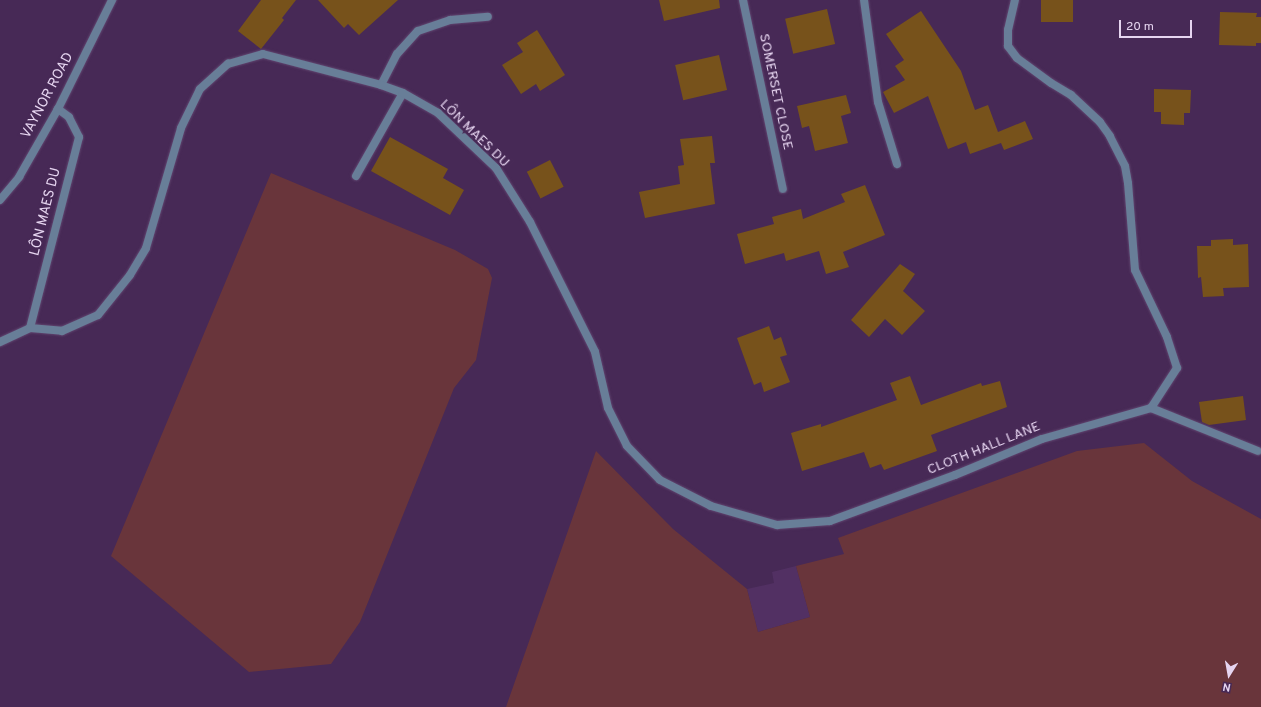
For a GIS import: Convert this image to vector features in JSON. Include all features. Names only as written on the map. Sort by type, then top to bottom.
[{"type":"street","name":"VAYNOR ROAD","points":[[0,200],[19,177],[58,109],[112,0]]},
{"type":"street","name":"SOMERSET CLOSE","points":[[743,0],[782,189]]},
{"type":"street","points":[[864,0],[878,102],[897,164]]},
{"type":"street","points":[[1015,0],[1008,30],[1008,46],[1017,58],[1051,83],[1071,95],[1100,122],[1110,136],[1125,166],[1128,183],[1135,270],[1167,337],[1177,368],[1151,408],[1258,451]]},
{"type":"street","points":[[381,85],[397,54],[418,31],[450,20],[488,17]]},
{"type":"street","name":"LÔN MAES DU","points":[[58,109],[69,117],[79,137],[30,328],[62,331],[98,315],[130,275],[146,248],[181,128],[200,89],[228,64],[263,54],[381,85],[403,93],[438,113],[496,168],[530,222],[595,352],[608,408],[627,446],[660,480],[711,506],[777,525],[830,521]]},
{"type":"street","points":[[356,176],[403,93]]},
{"type":"street","points":[[0,342],[30,328]]},
{"type":"street","name":"CLOTH HALL LANE","points":[[830,521],[956,475],[1042,439],[1151,408]]},
{"type":"shaded area","points":[[271,173],[455,250],[488,269],[492,278],[476,360],[454,388],[360,622],[331,664],[249,672],[111,556]]},
{"type":"shaded area","points":[[1144,443],[1192,481],[1261,519],[1261,707],[506,707],[596,451],[673,529],[747,589],[758,632],[810,617],[796,566],[844,554],[838,538],[1077,451]]},
{"type":"shaded area","points":[[796,566],[810,617],[758,632],[747,589],[774,583],[772,572]]},
{"type":"building","points":[[261,0],[296,0],[282,18],[284,20],[261,49],[238,31]]},
{"type":"building","points":[[318,0],[398,0],[359,35],[348,24],[344,28]]},
{"type":"building","points":[[659,0],[719,0],[720,8],[664,21]]},
{"type":"building","points":[[1041,0],[1073,0],[1073,22],[1041,22]]},
{"type":"building","points":[[827,9],[835,44],[793,54],[785,19]]},
{"type":"building","points":[[921,11],[961,71],[975,110],[988,105],[998,132],[1025,121],[1033,139],[1004,150],[1001,143],[970,154],[966,142],[948,149],[928,96],[894,113],[883,92],[905,80],[895,66],[904,60],[886,34]]},
{"type":"building","points":[[1220,12],[1257,13],[1256,17],[1261,17],[1261,43],[1256,43],[1256,46],[1219,45]]},
{"type":"building","points":[[537,30],[565,75],[540,91],[536,84],[521,94],[502,65],[523,52],[517,43]]},
{"type":"building","points":[[719,55],[727,90],[683,100],[675,65]]},
{"type":"building","points":[[1154,89],[1191,90],[1190,113],[1184,113],[1184,125],[1161,124],[1161,112],[1154,112]]},
{"type":"building","points":[[846,95],[851,113],[841,116],[848,143],[815,151],[809,126],[802,128],[797,106]]},
{"type":"building","points":[[712,136],[715,163],[710,163],[715,204],[645,218],[639,192],[680,184],[678,166],[684,165],[680,139]]},
{"type":"building","points":[[390,137],[448,169],[443,178],[464,190],[450,215],[371,171]]},
{"type":"building","points":[[550,160],[564,187],[540,199],[527,172]]},
{"type":"building","points":[[865,185],[885,235],[843,252],[849,267],[826,274],[819,251],[786,261],[784,253],[745,264],[737,234],[774,224],[772,217],[801,209],[803,219],[845,202],[841,194]]},
{"type":"building","points":[[1233,239],[1233,245],[1248,244],[1249,287],[1223,288],[1224,296],[1203,297],[1201,277],[1198,278],[1197,246],[1211,246],[1211,240]]},
{"type":"building","points":[[900,264],[915,274],[903,291],[925,311],[902,335],[885,319],[869,337],[851,320]]},
{"type":"building","points":[[769,326],[774,340],[781,337],[787,355],[780,357],[790,382],[764,392],[761,382],[754,385],[737,338]]},
{"type":"building","points":[[910,376],[921,405],[981,383],[982,386],[1000,381],[1007,407],[931,435],[937,451],[884,470],[881,464],[870,468],[864,452],[802,471],[791,433],[821,424],[821,427],[897,400],[890,383]]},
{"type":"building","points":[[1243,396],[1246,420],[1209,425],[1202,422],[1199,402]]}]
